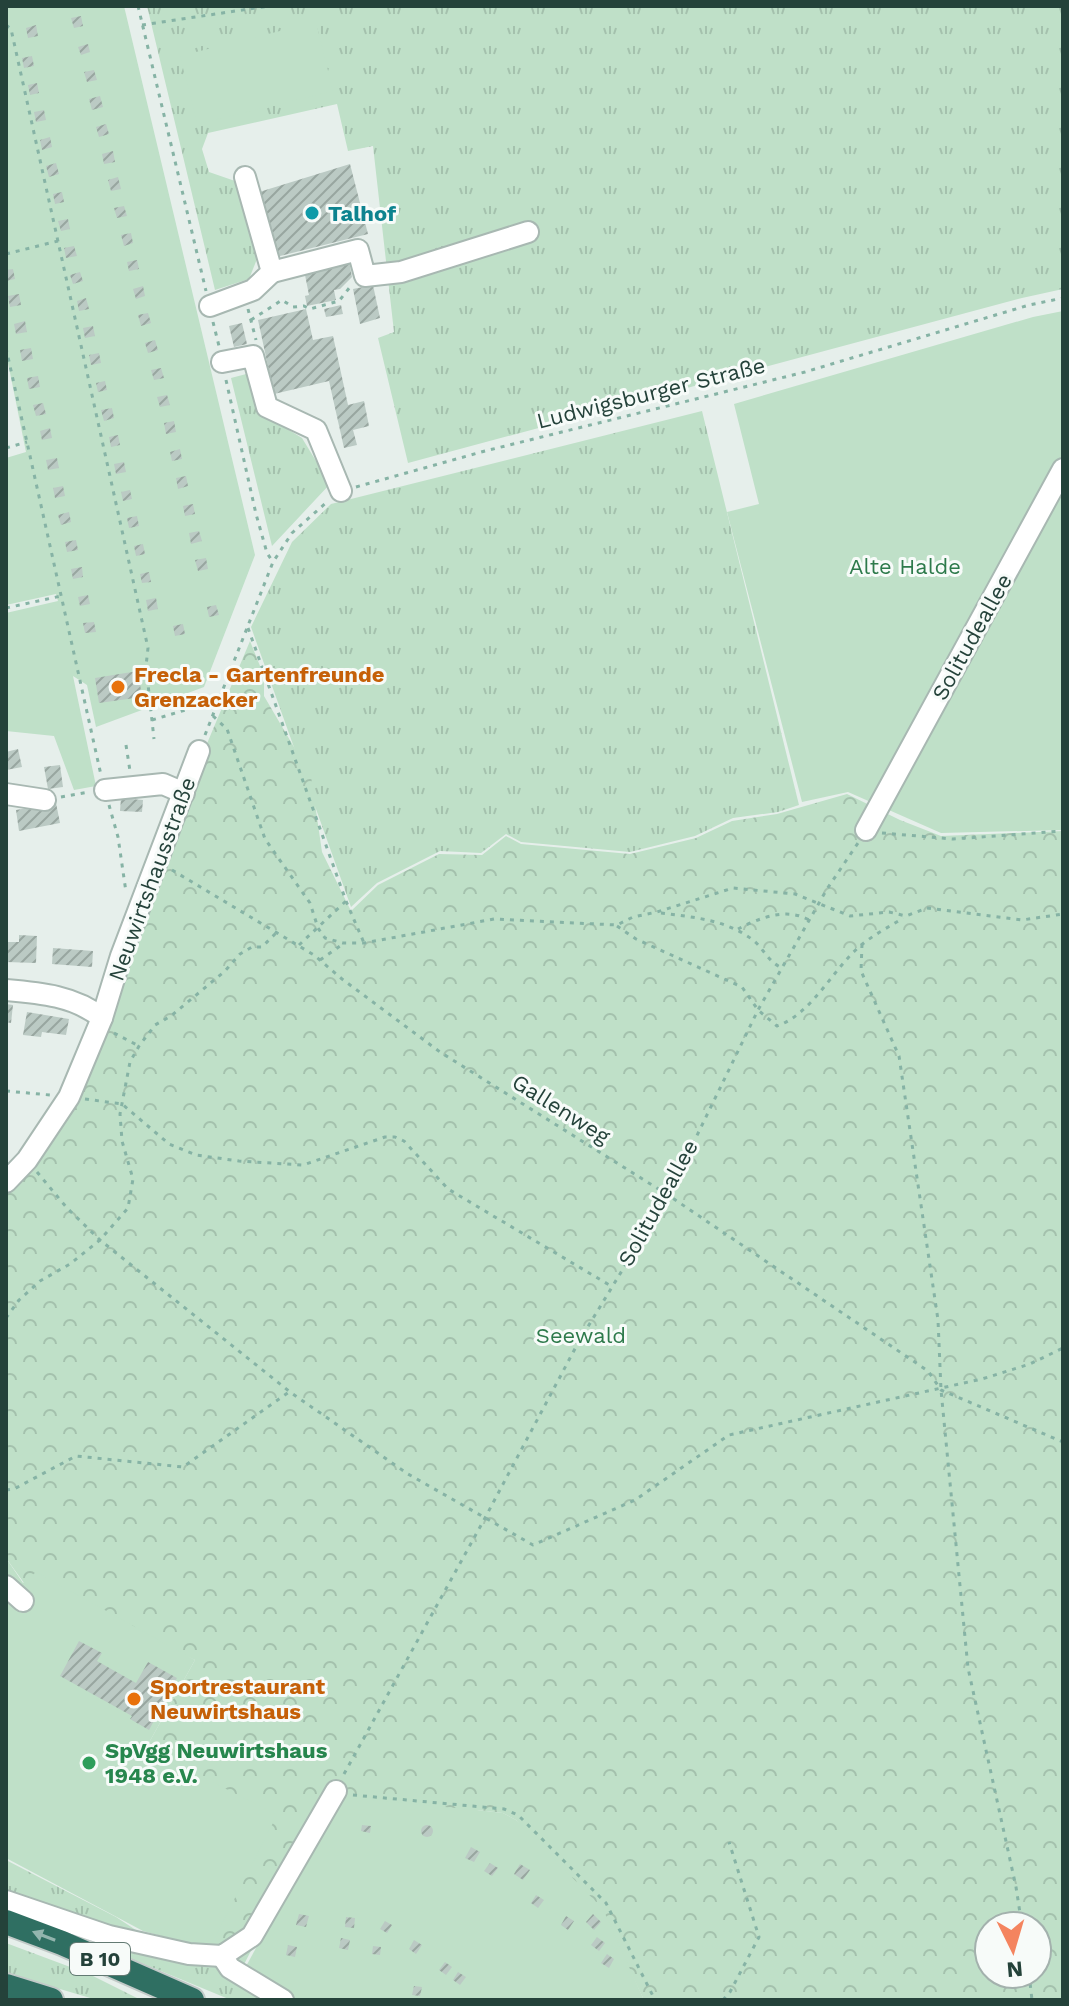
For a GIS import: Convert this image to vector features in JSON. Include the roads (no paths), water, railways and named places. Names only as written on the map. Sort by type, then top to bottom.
[{"type":"highway","name":"B 10","points":[[6,1922],[192,2000]]},
{"type":"highway","name":"B 10","points":[[6,1986],[51,2000]]},
{"type":"street","points":[[245,177],[272,272]]},
{"type":"street","points":[[210,306],[253,290],[272,272],[358,250],[365,276],[401,272],[528,232]]},
{"type":"street","points":[[222,362],[253,356],[267,407],[316,430],[341,491]]},
{"type":"street","name":"Solitudeallee","points":[[866,830],[1063,469]]},
{"type":"street","name":"Neuwirtshausstraße","points":[[6,1182],[27,1160],[69,1097],[101,1022],[121,956],[199,751]]},
{"type":"street","points":[[105,790],[163,784],[184,793]]},
{"type":"street","points":[[6,794],[45,800]]},
{"type":"street","points":[[6,990],[43,994],[85,1004],[101,1022]]},
{"type":"street","points":[[6,1586],[23,1601]]},
{"type":"street","points":[[6,1901],[109,1936],[189,1954],[222,1956],[252,1936],[336,1791]]},
{"type":"street","points":[[222,1956],[230,1968],[283,2000]]},
{"type":"place","name":"Talhof","points":[[312,213]]},
{"type":"place","name":"Frecla - Gartenfreunde Grenzacker","points":[[118,687]]},
{"type":"place","name":"Sportrestaurant Neuwirtshaus","points":[[134,1699]]},
{"type":"place","name":"SpVgg Neuwirtshaus 1948 e.V.","points":[[89,1763]]},
{"type":"park label","name":"Alte Halde","points":[[905,566]]},
{"type":"park label","name":"Seewald","points":[[581,1335]]}]
